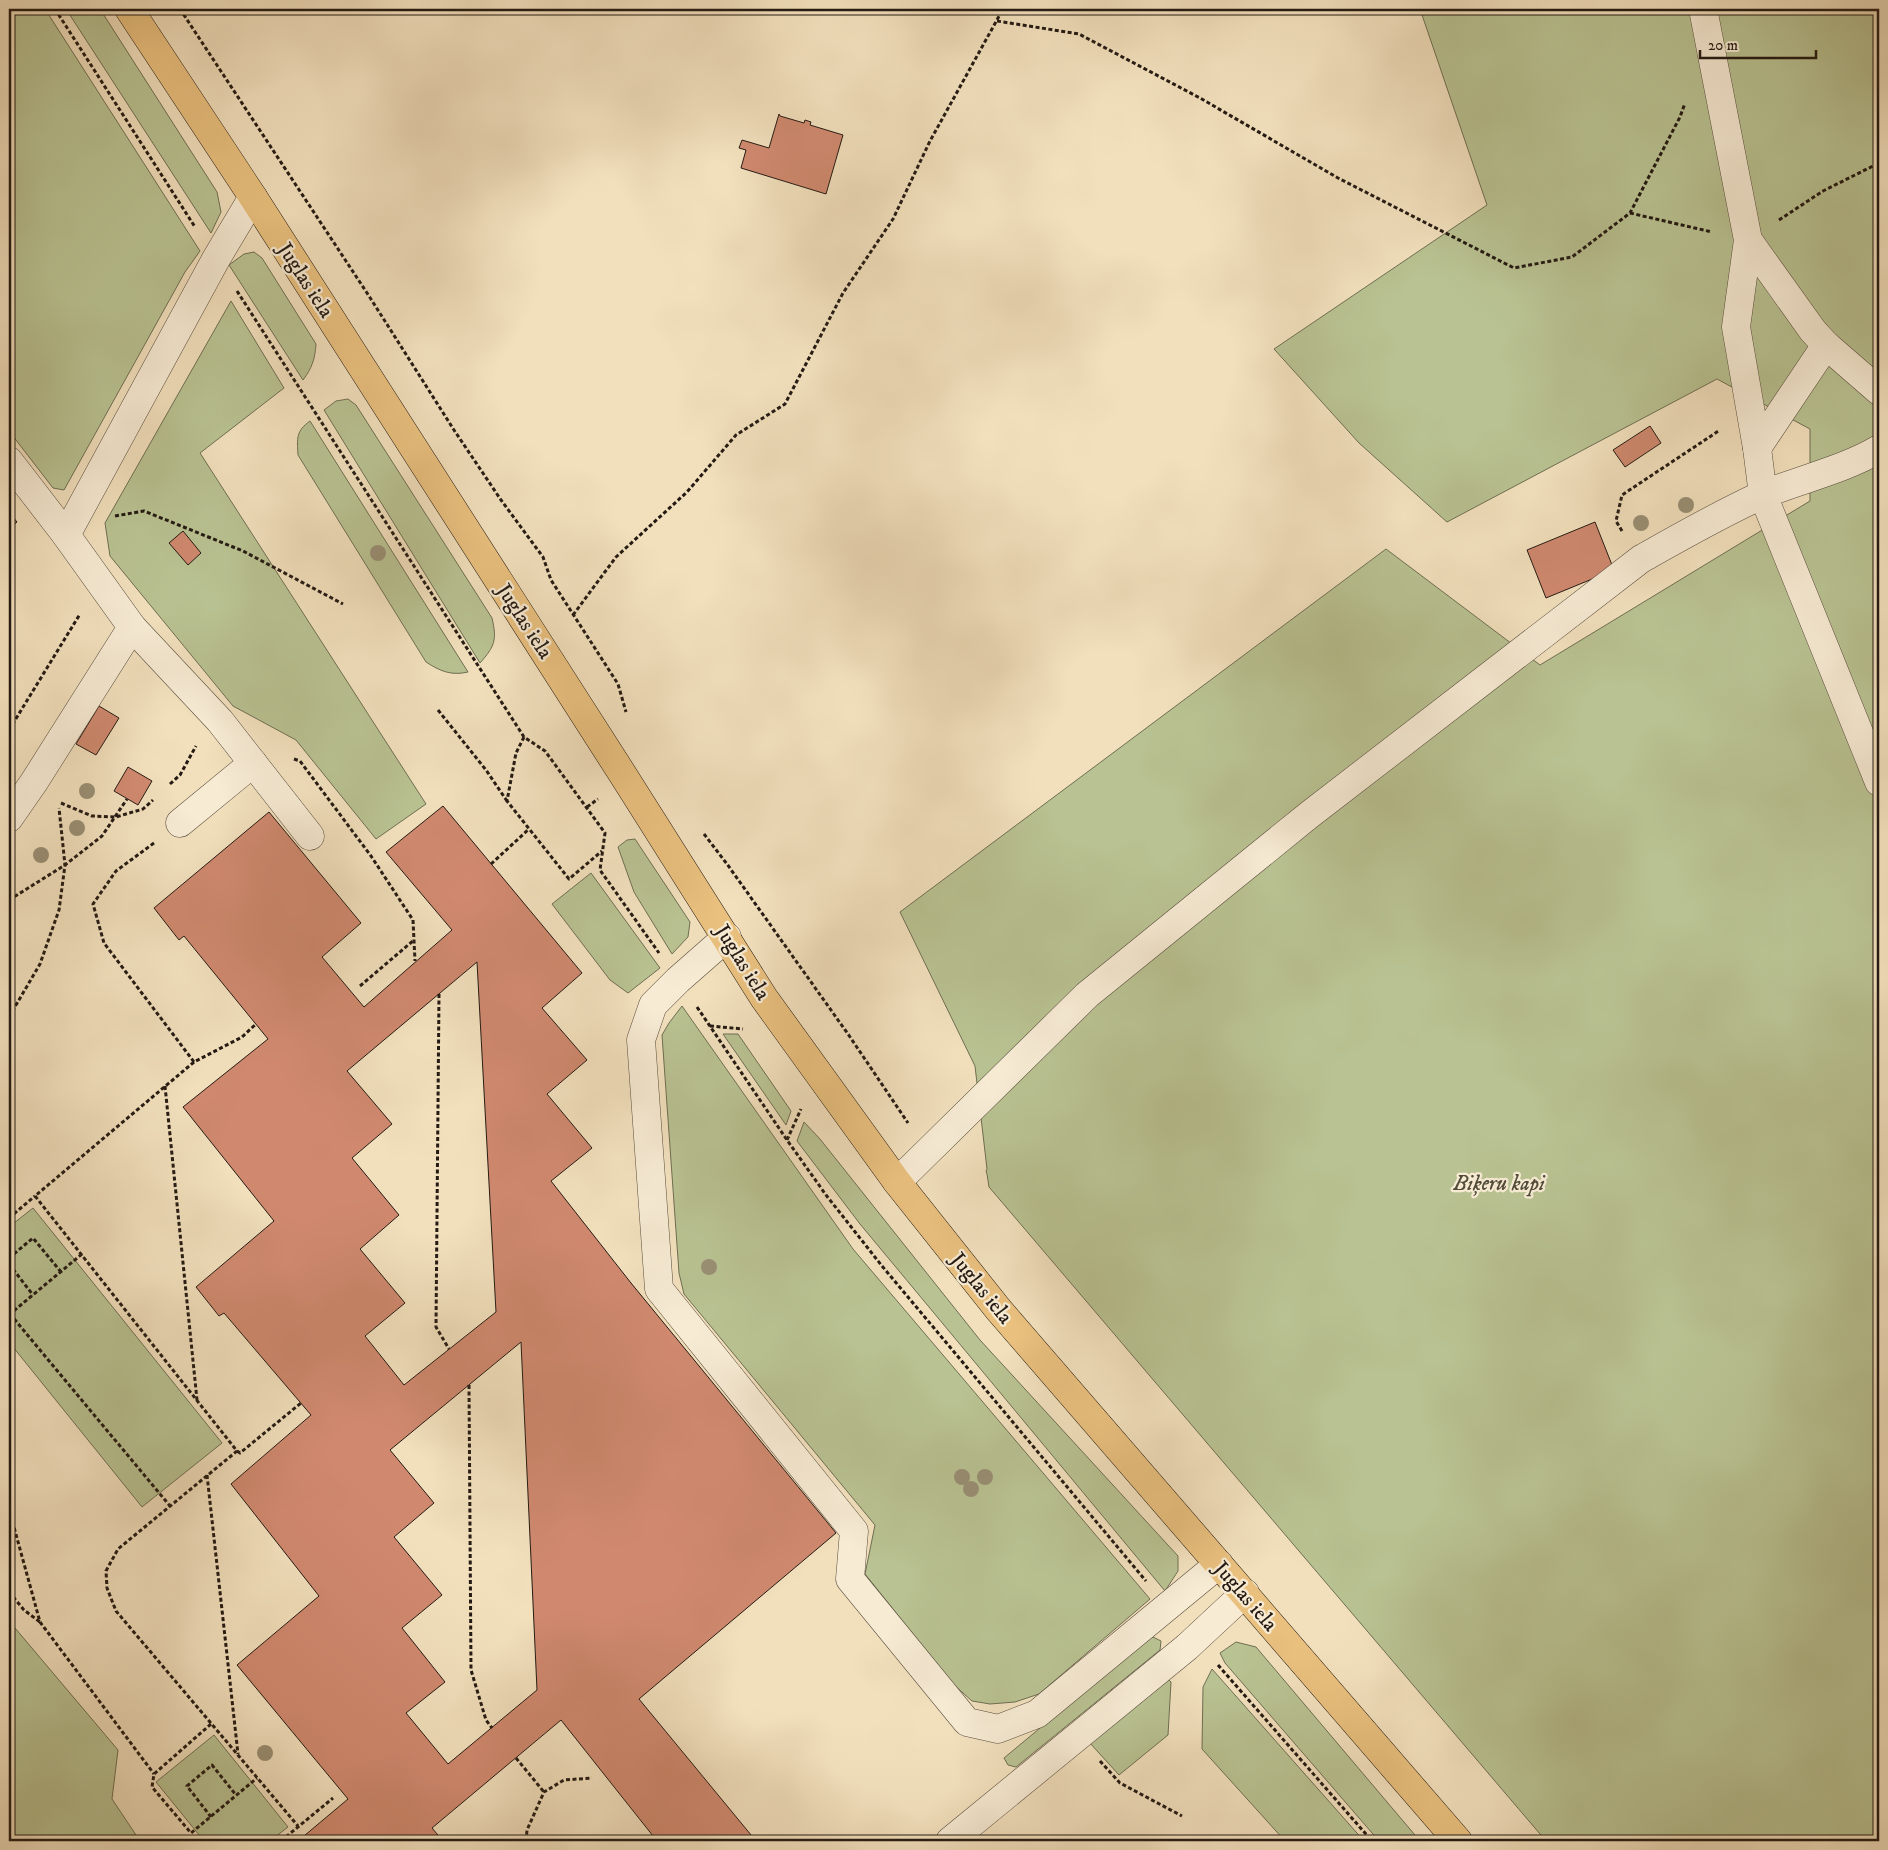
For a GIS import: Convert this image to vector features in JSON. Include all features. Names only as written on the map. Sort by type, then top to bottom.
[{"type":"main road","name":"Juglas iela","points":[[129,9],[253,197],[727,937],[764,998],[896,1182],[998,1309],[1458,1841]]},
{"type":"street","points":[[1703,9],[1748,240],[1736,326],[1758,448],[1763,495],[1879,782]]},
{"type":"street","points":[[66,535],[216,259],[253,197]]},
{"type":"street","points":[[1748,240],[1813,331],[1826,345],[1879,391]]},
{"type":"street","points":[[1758,448],[1826,345]]},
{"type":"street","points":[[896,1182],[1087,995],[1309,815],[1641,559],[1692,530],[1763,495],[1864,458],[1879,449]]},
{"type":"street","points":[[9,460],[132,627],[215,714],[310,836]]},
{"type":"street","points":[[9,818],[34,782],[132,627]]},
{"type":"street","points":[[180,823],[254,763]]},
{"type":"street","points":[[727,937],[678,980],[654,1005],[641,1040],[659,1289],[854,1531],[850,1579],[967,1722],[998,1729],[1037,1714],[1219,1564]]},
{"type":"street","points":[[950,1841],[1187,1647],[1245,1594]]},
{"type":"path","points":[[180,9],[369,296],[454,430],[501,500],[543,557],[551,580],[618,684],[628,720]]},
{"type":"path","points":[[573,614],[616,557],[687,492],[736,435],[784,404],[843,293],[893,219],[930,141],[1003,9]]},
{"type":"path","points":[[997,21],[1080,34],[1200,98],[1338,178],[1514,268],[1572,257],[1630,213],[1680,117],[1686,99]]},
{"type":"path","points":[[1630,213],[1748,240],[1823,191],[1879,163]]},
{"type":"path","points":[[1641,559],[1616,521],[1622,495],[1750,411]]},
{"type":"path","points":[[111,517],[144,512],[243,551],[343,604]]},
{"type":"path","points":[[9,730],[100,582]]},
{"type":"path","points":[[438,710],[569,879],[603,850]]},
{"type":"path","points":[[165,788],[180,775],[215,714]]},
{"type":"path","points":[[508,801],[516,752],[524,737]]},
{"type":"path","points":[[254,763],[272,750],[300,762],[371,856],[413,920],[415,961]]},
{"type":"path","points":[[9,1017],[40,964],[59,910],[66,866],[58,801],[92,816],[116,817],[143,809],[158,795]]},
{"type":"path","points":[[9,900],[66,866],[102,836],[127,799]]},
{"type":"path","points":[[180,823],[116,871],[93,904],[104,943],[194,1062]]},
{"type":"path","points":[[699,828],[727,864],[848,1034],[904,1118],[932,1147]]},
{"type":"path","points":[[491,864],[529,829]]},
{"type":"path","points":[[360,986],[414,940]]},
{"type":"path","points":[[439,994],[436,1328],[449,1350]]},
{"type":"path","points":[[9,1218],[194,1062],[242,1036],[256,1024]]},
{"type":"path","points":[[710,1026],[743,1029],[748,1036]]},
{"type":"path","points":[[165,1086],[198,1401]]},
{"type":"path","points":[[787,1140],[801,1110],[797,1104]]},
{"type":"path","points":[[35,1196],[238,1451]]},
{"type":"path","points":[[9,1258],[33,1238],[61,1272]]},
{"type":"path","points":[[82,1254],[9,1314],[170,1506]]},
{"type":"path","points":[[9,1264],[33,1295]]},
{"type":"path","points":[[469,1385],[471,1670],[486,1720],[492,1728]]},
{"type":"path","points":[[298,1826],[116,1610],[106,1588],[106,1571],[118,1550],[207,1475],[238,1451],[240,1453],[301,1403]]},
{"type":"path","points":[[207,1475],[238,1755]]},
{"type":"path","points":[[9,1509],[40,1622]]},
{"type":"path","points":[[9,1592],[24,1610],[40,1622],[154,1774]]},
{"type":"path","points":[[212,1724],[154,1774],[152,1787],[191,1833],[257,1778]]},
{"type":"path","points":[[1078,1736],[1120,1783],[1182,1816]]},
{"type":"path","points":[[516,1758],[544,1792]]},
{"type":"path","points":[[211,1817],[186,1786],[212,1765],[236,1795]]},
{"type":"path","points":[[526,1841],[527,1830],[544,1792],[564,1780],[592,1778]]},
{"type":"path","points":[[281,1841],[333,1798]]},
{"type":"green space","points":[[9,9],[45,9],[200,251],[185,272],[64,490],[53,488],[9,431]]},
{"type":"green space","points":[[66,9],[100,9],[217,192],[221,212],[211,233]]},
{"type":"green space","name":"Biķeru kapi","points":[[1420,9],[1879,9],[1879,1841],[1546,1841],[989,1187],[975,1066],[900,912],[1386,549],[1540,665],[1810,501],[1810,429],[1717,379],[1447,522],[1359,443],[1274,349],[1487,205]]},
{"type":"green space","points":[[254,252],[262,258],[316,344],[312,363],[303,380],[229,265],[244,254]]},
{"type":"green space","points":[[231,301],[284,388],[200,453],[426,804],[376,839],[296,740],[233,706],[110,556],[105,523]]},
{"type":"green space","points":[[348,399],[356,405],[492,618],[494,642],[480,663],[324,410],[336,401]]},
{"type":"green space","points":[[310,421],[468,672],[446,672],[426,662],[298,455],[298,435],[302,428]]},
{"type":"green space","points":[[635,839],[690,922],[688,937],[672,954],[634,892],[618,847],[627,840]]},
{"type":"green space","points":[[591,873],[660,968],[628,993],[610,980],[552,904]]},
{"type":"green space","points":[[682,1006],[853,1249],[1150,1599],[1039,1694],[1015,1702],[990,1704],[972,1701],[953,1684],[865,1574],[875,1525],[684,1294],[679,1273],[662,1035]]},
{"type":"green space","points":[[723,1034],[738,1034],[791,1111],[786,1125]]},
{"type":"green space","points":[[804,1122],[820,1139],[980,1340],[1178,1556],[1178,1571],[1165,1591],[860,1224],[797,1141]]},
{"type":"green space","points":[[33,1208],[222,1443],[142,1507],[9,1342],[9,1227]]},
{"type":"green space","points":[[15,1628],[118,1750],[112,1799],[140,1841],[9,1841],[9,1629]]},
{"type":"green space","points":[[1151,1636],[1161,1641],[1160,1650],[1016,1767],[1008,1765],[1004,1758]]},
{"type":"green space","points":[[1236,1642],[1256,1647],[1420,1841],[1379,1841],[1225,1663],[1220,1653]]},
{"type":"green space","points":[[1212,1669],[1364,1841],[1285,1841],[1202,1749],[1203,1687]]},
{"type":"green space","points":[[1166,1677],[1171,1682],[1168,1735],[1119,1775],[1089,1742]]},
{"type":"green space","points":[[214,1735],[288,1827],[270,1841],[204,1841],[156,1782]]},
{"type":"building","points":[[779,114],[780,116],[804,123],[805,120],[811,122],[810,125],[843,135],[826,194],[741,168],[746,150],[739,148],[742,140],[769,148]]},
{"type":"building","points":[[1650,426],[1661,443],[1625,467],[1613,450]]},
{"type":"building","points":[[9,512],[17,522],[9,529]]},
{"type":"building","points":[[1595,522],[1614,570],[1546,598],[1527,550]]},
{"type":"building","points":[[183,531],[201,553],[188,565],[169,543]]},
{"type":"building","points":[[99,706],[119,718],[96,755],[76,744]]},
{"type":"building","points":[[128,767],[152,781],[138,805],[114,791]]},
{"type":"building","points":[[443,806],[582,973],[542,1008],[587,1060],[547,1094],[592,1148],[551,1181],[631,1283],[836,1533],[639,1699],[756,1841],[657,1841],[561,1720],[432,1828],[443,1841],[298,1841],[348,1799],[237,1665],[319,1596],[231,1484],[311,1415],[224,1313],[219,1316],[196,1287],[274,1221],[183,1107],[268,1039],[184,936],[179,940],[154,908],[269,812],[361,923],[322,957],[364,1007],[452,930],[386,852]],"holes":[[[477,962],[496,1312],[404,1385],[365,1336],[405,1303],[360,1249],[399,1215],[352,1158],[392,1124],[347,1071]],[[521,1342],[537,1690],[448,1764],[406,1713],[445,1682],[402,1628],[442,1595],[394,1537],[434,1503],[390,1450]]]}]
